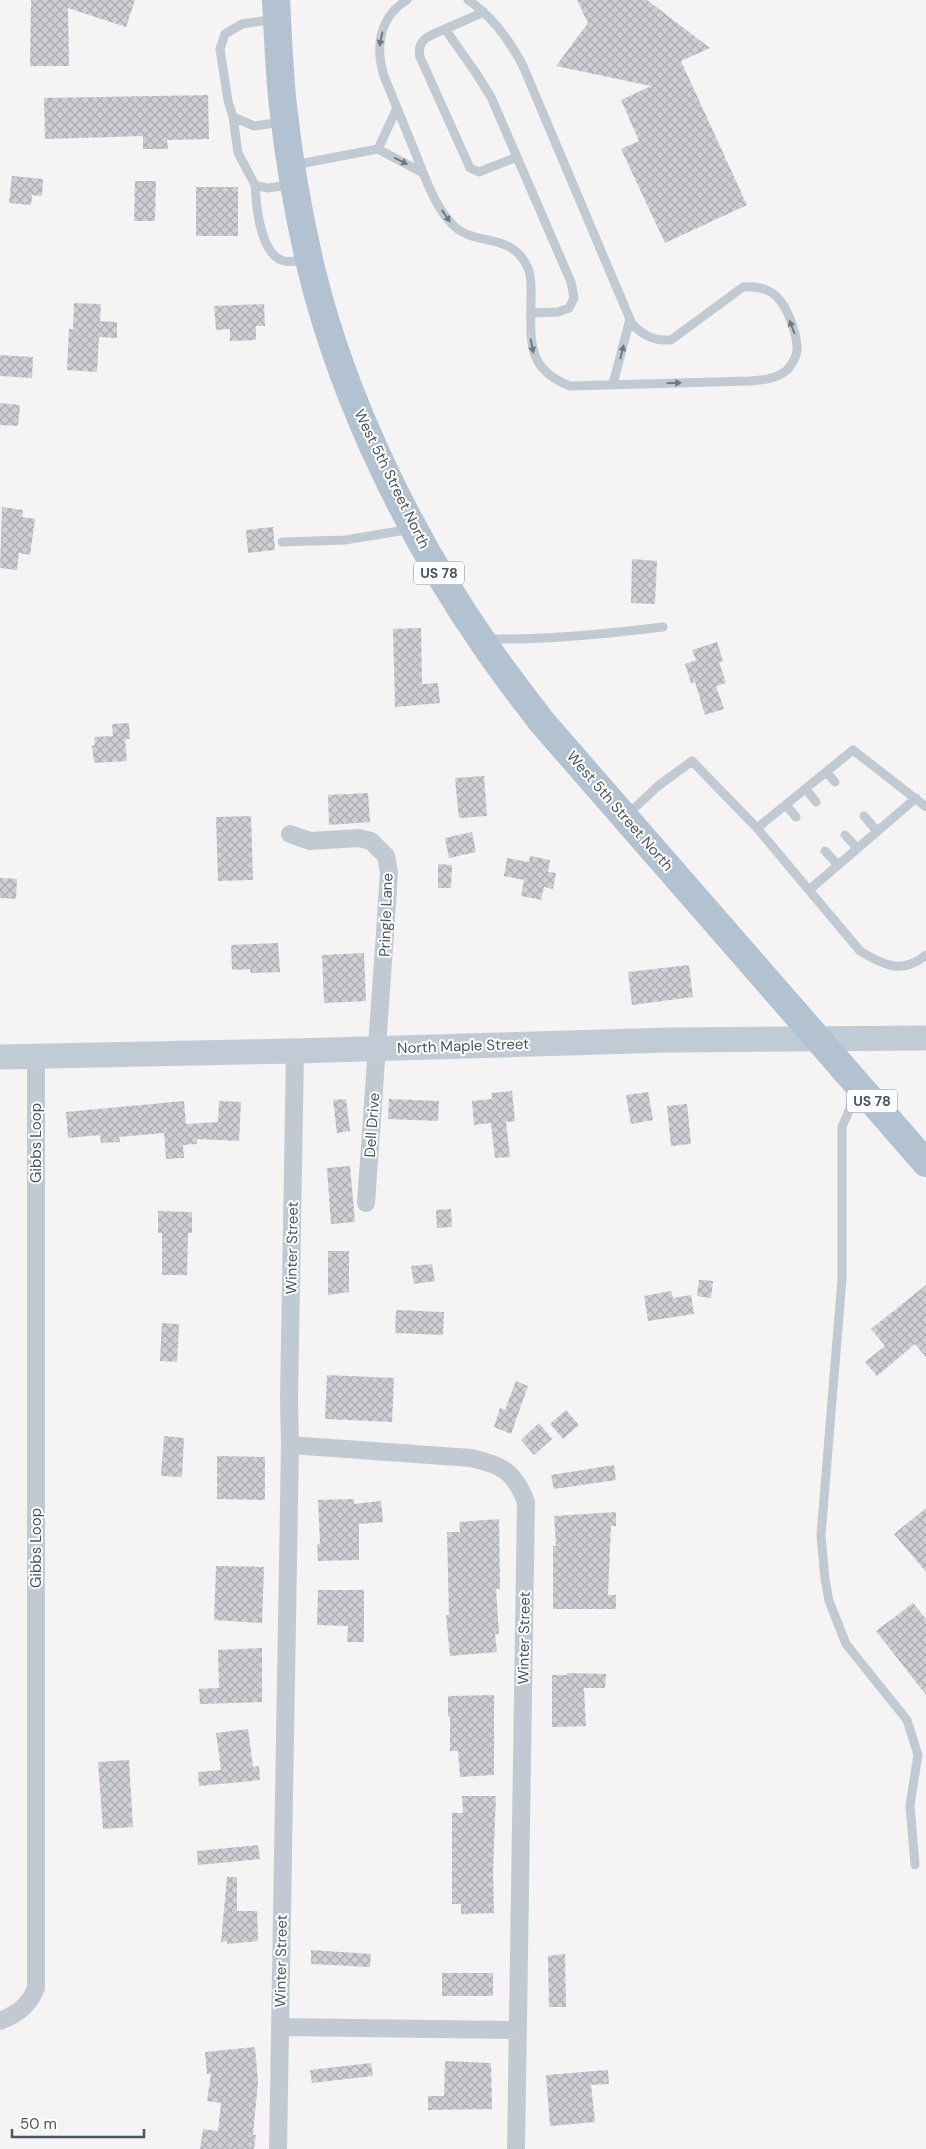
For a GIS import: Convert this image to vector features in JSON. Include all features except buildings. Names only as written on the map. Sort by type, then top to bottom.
[{"type":"main road","name":"West 5th Street North","points":[[277,9],[285,122],[309,259],[346,378],[371,441],[414,529],[481,639],[541,721],[818,1040]]},
{"type":"main road","name":"US 78","points":[[818,1040],[924,1156]]},
{"type":"street","name":"Pringle Lane","points":[[290,834],[310,841],[359,838],[371,841],[386,856],[389,872],[378,1048]]},
{"type":"street","name":"North Maple Street","points":[[0,1057],[670,1040],[926,1038]]},
{"type":"street","name":"Dell Drive","points":[[366,1203],[378,1048]]},
{"type":"street","name":"Winter Street","points":[[278,2149],[295,1051]]},
{"type":"street","name":"Gibbs Loop","points":[[0,2021],[15,2015],[31,2001],[36,1988],[36,1056]]},
{"type":"street","name":"Winter Street","points":[[290,1445],[471,1458],[492,1463],[509,1473],[519,1484],[526,1502],[516,2149]]},
{"type":"street","name":"Winter Street","points":[[280,2027],[518,2030]]},
{"type":"lane","points":[[407,0],[385,22],[380,37],[380,61],[397,108],[438,204],[454,227],[472,237],[501,242],[516,252],[527,267],[530,276],[532,350],[537,363],[546,374],[570,386],[766,379],[787,370],[796,354],[797,346],[794,332],[782,303],[775,295],[754,286],[743,287],[671,340],[650,338],[640,333],[630,319],[523,66],[507,40],[484,12],[468,0]]},
{"type":"lane","points":[[277,9],[242,24],[225,34],[220,49],[238,153],[255,185],[256,211],[261,233],[274,254],[281,261],[290,262],[309,259]]},
{"type":"lane","points":[[484,12],[423,39],[418,49],[470,168],[479,172],[517,157]]},
{"type":"lane","points":[[445,29],[484,84],[574,292],[572,303],[564,311],[531,313]]},
{"type":"lane","points":[[378,149],[397,108]]},
{"type":"lane","points":[[233,116],[254,126],[285,122]]},
{"type":"lane","points":[[255,185],[266,188],[293,175],[378,149],[424,173]]},
{"type":"lane","points":[[613,384],[630,319]]},
{"type":"lane","points":[[282,542],[345,540],[414,529]]},
{"type":"lane","points":[[481,639],[529,640],[586,636],[663,627]]},
{"type":"lane","points":[[757,828],[853,750],[926,807]]},
{"type":"lane","points":[[625,817],[658,786],[692,761],[757,828],[860,951],[882,964],[900,966],[917,962],[926,955]]},
{"type":"lane","points":[[826,773],[835,782]]},
{"type":"lane","points":[[806,789],[816,802]]},
{"type":"lane","points":[[809,890],[916,798]]},
{"type":"lane","points":[[786,805],[796,817]]},
{"type":"lane","points":[[864,816],[877,831]]},
{"type":"lane","points":[[845,835],[857,848]]},
{"type":"lane","points":[[826,851],[838,865]]},
{"type":"lane","points":[[859,1087],[842,1127],[842,1280],[821,1535],[829,1601],[846,1644],[907,1720],[918,1755],[910,1805],[915,1866]]}]
